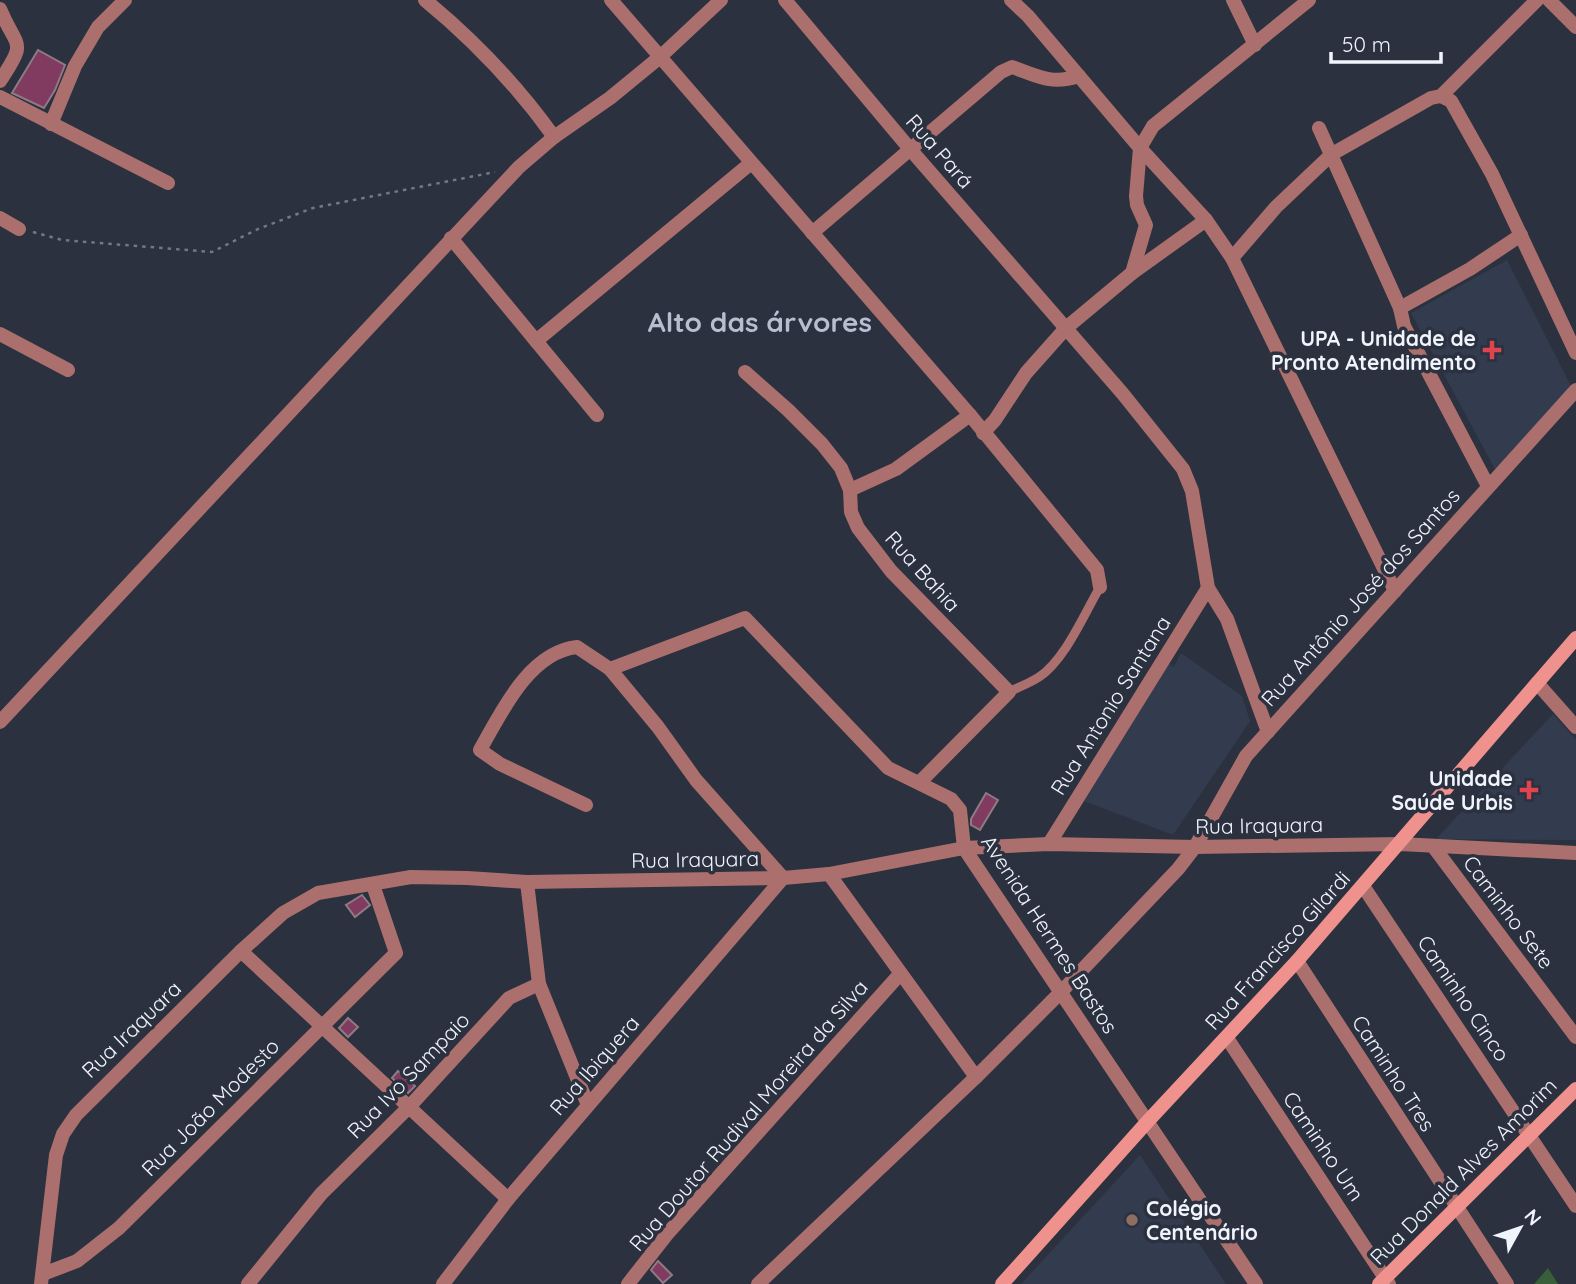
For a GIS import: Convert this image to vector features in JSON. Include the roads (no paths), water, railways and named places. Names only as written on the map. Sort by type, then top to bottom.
[{"type":"street","points":[[51,124],[75,66],[98,27],[125,0]]},
{"type":"street","points":[[425,0],[454,23],[493,61],[523,94],[554,137]]},
{"type":"street","points":[[611,0],[970,415],[1091,562],[1099,576],[1100,587]]},
{"type":"street","points":[[0,722],[519,167],[554,137],[610,98],[660,57],[721,0]]},
{"type":"street","name":"Rua Pará","points":[[785,0],[1183,469],[1192,491],[1208,588]]},
{"type":"street","points":[[1011,0],[1028,16],[1140,148],[1206,220],[1232,258],[1395,591]]},
{"type":"street","points":[[1028,16],[1033,0]]},
{"type":"street","points":[[1233,0],[1255,45]]},
{"type":"street","points":[[1132,273],[1146,225],[1136,196],[1140,148],[1153,126],[1309,0]]},
{"type":"street","points":[[1232,258],[1276,207],[1332,154],[1441,96],[1536,0]]},
{"type":"street","points":[[1549,0],[1576,27]]},
{"type":"street","points":[[0,9],[19,48],[16,58],[0,81]]},
{"type":"street","points":[[812,233],[1001,72],[1012,67],[1052,81],[1079,76]]},
{"type":"street","points":[[1441,96],[1451,101],[1471,136],[1576,353]]},
{"type":"street","points":[[0,97],[168,183]]},
{"type":"street","points":[[1319,128],[1400,308],[1404,326],[1488,486]]},
{"type":"street","points":[[536,341],[751,163]]},
{"type":"street","points":[[0,218],[19,229]]},
{"type":"street","points":[[983,433],[995,420],[1026,373],[1066,328],[1132,273],[1206,220]]},
{"type":"street","points":[[1400,308],[1470,269],[1521,235]]},
{"type":"street","points":[[451,238],[597,415]]},
{"type":"street","points":[[0,334],[68,370]]},
{"type":"street","name":"Rua Bahia","points":[[745,372],[822,444],[841,468],[850,490],[851,512],[872,549],[1010,692]]},
{"type":"street","name":"Rua Antônio José dos Santos","points":[[758,1284],[976,1077],[1140,909],[1195,847],[1246,756],[1576,390]]},
{"type":"street","points":[[850,490],[903,466],[970,415]]},
{"type":"street","points":[[1208,588],[1227,619],[1268,732]]},
{"type":"street","name":"Rua Antonio Santana","points":[[1049,844],[1208,588]]},
{"type":"street","name":"Avenida Hermes Bastos","points":[[610,669],[745,618],[888,768],[951,799],[960,810],[964,848],[1256,1284]]},
{"type":"street","name":"Rua Francisco Gilardi","points":[[1002,1284],[1148,1121],[1297,961],[1576,638]]},
{"type":"street","points":[[586,805],[500,764],[480,750],[510,696],[533,670],[564,648],[577,647],[610,669],[658,727],[696,780],[783,878]]},
{"type":"street","points":[[1537,682],[1576,727]]},
{"type":"street","points":[[920,782],[1010,692]]},
{"type":"street","name":"Rua Iraquara","points":[[42,1279],[56,1155],[63,1134],[83,1105],[283,913],[318,893],[411,877],[467,877],[527,882],[783,878],[829,874],[964,848],[1049,844],[1195,847],[1400,844],[1576,853]]},
{"type":"street","name":"Caminho Sete","points":[[1433,846],[1576,1037]]},
{"type":"street","points":[[829,874],[976,1077]]},
{"type":"street","name":"Rua Ibiquera","points":[[443,1284],[508,1199],[783,878]]},
{"type":"street","points":[[527,882],[539,984],[587,1105]]},
{"type":"street","name":"Rua João Modesto","points":[[42,1279],[101,1245],[396,953],[373,885]]},
{"type":"street","name":"Caminho Cinco","points":[[1363,886],[1576,1206]]},
{"type":"street","points":[[242,951],[508,1199]]},
{"type":"street","name":"Caminho Tres","points":[[1297,961],[1507,1284]]},
{"type":"street","name":"Rua Doutor Rudival Moreira da Silva","points":[[628,1284],[668,1233],[900,974]]},
{"type":"street","name":"Rua Ivo Sampaio","points":[[248,1284],[321,1194],[409,1107],[509,998],[539,984]]},
{"type":"street","name":"Caminho Um","points":[[1227,1038],[1385,1282]]},
{"type":"street","name":"Rua Donald Alves Amorim","points":[[1385,1282],[1576,1089]]},
{"type":"lane","points":[[1010,692],[1039,677],[1048,669],[1063,651],[1100,587]]},
{"type":"place","name":"UPA - Unidade de Pronto Atendimento","points":[[1492,350]]},
{"type":"place","name":"Unidade Saúde Urbis","points":[[1529,790]]},
{"type":"place","name":"Colégio Centenário","points":[[1132,1220]]},
{"type":"district","name":"Alto das árvores","points":[[760,321]]}]
